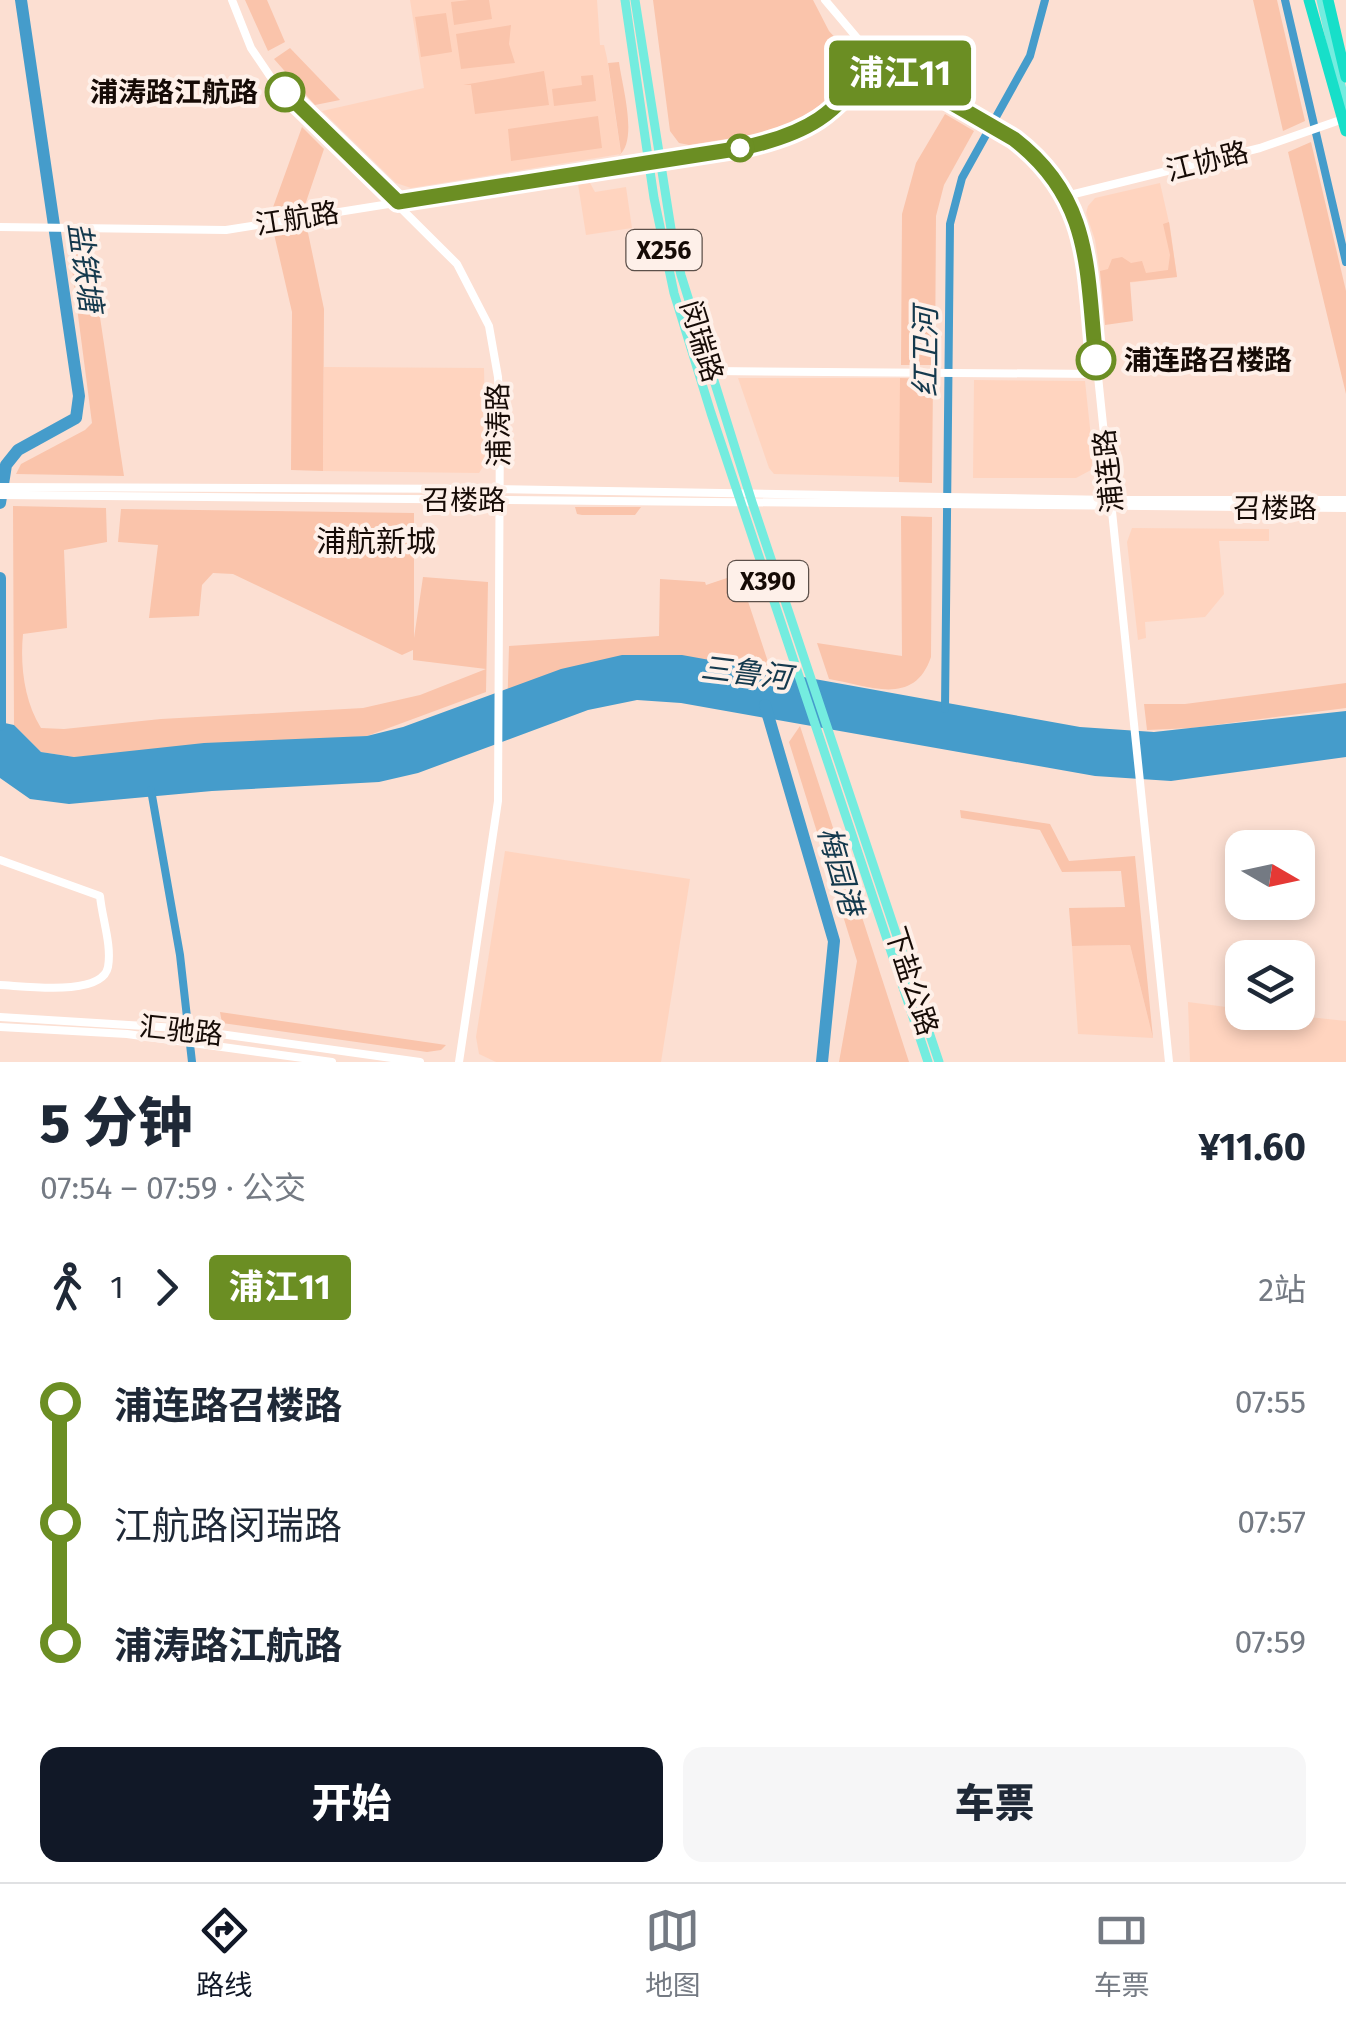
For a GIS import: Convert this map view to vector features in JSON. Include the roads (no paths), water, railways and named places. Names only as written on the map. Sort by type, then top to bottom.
[{"type":"highway","points":[[1309,0],[1346,130]]},
{"type":"highway","points":[[1324,0],[1346,77]]},
{"type":"main road","name":"闵瑞路","points":[[625,0],[660,236],[674,293],[745,497]]},
{"type":"main road","name":"闵瑞路","points":[[636,0],[678,262],[745,497]]},
{"type":"main road","points":[[1324,0],[1346,107]]},
{"type":"main road","name":"下盐公路","points":[[745,497],[798,670],[823,729],[939,1062]]},
{"type":"main road","name":"下盐公路","points":[[745,497],[810,673],[823,729],[928,1062]]},
{"type":"street","name":"浦涛路","points":[[232,0],[250,48],[274,82],[457,264],[488,326],[498,377],[495,828],[459,1062]]},
{"type":"street","name":"浦连路","points":[[826,0],[874,58],[1006,135],[1044,166],[1066,196],[1082,240],[1170,1062]]},
{"type":"street","name":"江航路","points":[[0,227],[226,230],[742,148],[795,134],[840,105],[874,58]]},
{"type":"street","name":"江协路","points":[[1066,196],[1301,136],[1346,118]]},
{"type":"street","points":[[711,370],[1098,374]]},
{"type":"street","name":"召楼路","points":[[0,487],[22,492]]},
{"type":"street","name":"召楼路","points":[[0,496],[22,492],[499,494],[1346,504]]},
{"type":"street","points":[[0,860],[100,896],[108,968],[100,981],[84,987],[0,985]]},
{"type":"street","name":"汇驰路","points":[[0,1016],[176,1028],[420,1062]]},
{"type":"street","name":"汇驰路","points":[[0,1028],[56,1028],[176,1040],[332,1062]]},
{"type":"water","name":"三鲁河","points":[[622,655],[682,655],[1080,727],[1154,732],[1346,711],[1346,757],[1171,781],[1095,776],[681,703],[637,700],[588,710],[418,773],[379,782],[69,804],[30,799],[0,778],[0,722],[14,725],[41,752],[74,757],[204,743],[367,736],[403,727],[561,669]]},
{"type":"waterway","name":"盐铁塘","points":[[0,503],[6,465],[18,450],[76,418],[79,396],[21,0]]},
{"type":"waterway","name":"红卫河","points":[[945,709],[950,224],[962,178],[1030,56],[1045,0]]},
{"type":"waterway","points":[[1285,0],[1346,262]]},
{"type":"waterway","name":"盐铁塘","points":[[0,578],[0,725]]},
{"type":"waterway","name":"梅园港","points":[[765,705],[834,941],[822,1062]]},
{"type":"waterway","name":"盐铁塘","points":[[151,790],[180,955],[192,1062]]},
{"type":"place","name":"浦涛路江航路","points":[[285,92]]},
{"type":"place","name":"浦连路召楼路","points":[[1096,360]]},
{"type":"district","name":"浦航新城","points":[[376,542]]}]
